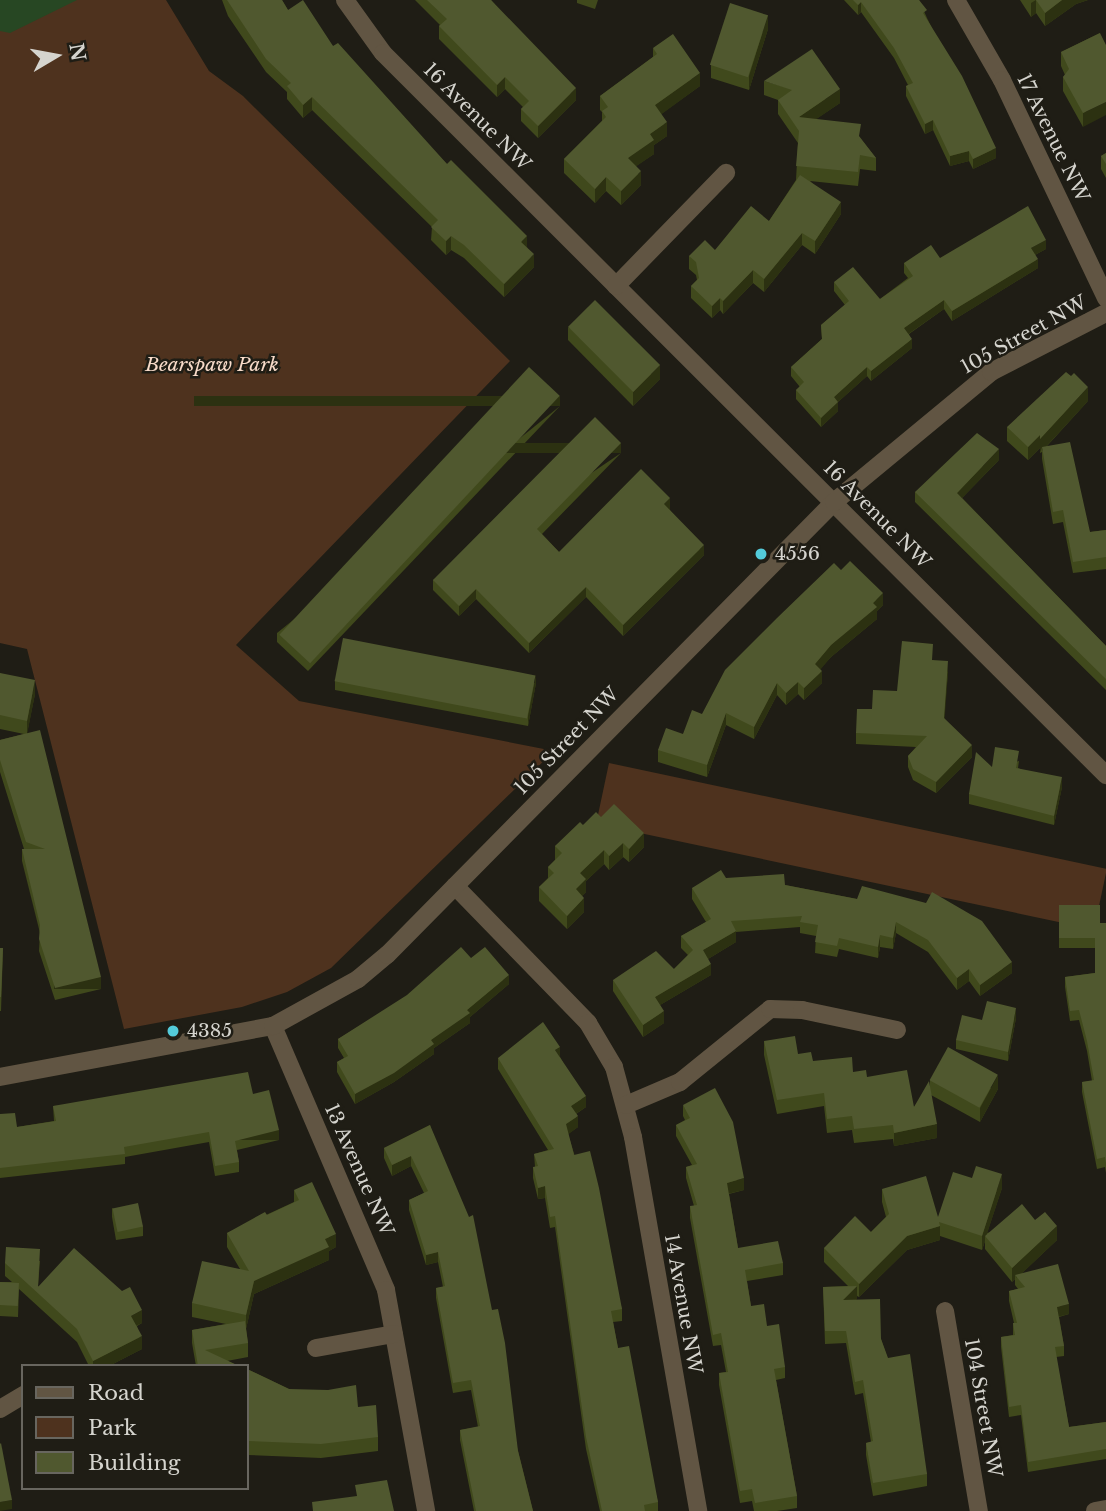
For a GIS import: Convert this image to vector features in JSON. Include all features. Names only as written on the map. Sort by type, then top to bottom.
[{"type":"street","name":"16 Avenue NW","points":[[345,0],[383,53],[1106,775]]},
{"type":"street","name":"17 Avenue NW","points":[[956,0],[1002,80],[1106,298]]},
{"type":"street","points":[[616,286],[726,173]]},
{"type":"street","name":"105 Street NW","points":[[0,1077],[273,1026],[358,979],[455,886],[834,502],[991,372],[1106,313]]},
{"type":"street","name":"14 Avenue NW","points":[[455,886],[588,1023],[614,1066],[626,1105],[698,1511]]},
{"type":"street","points":[[626,1105],[680,1082],[769,1009],[802,1010],[897,1030]]},
{"type":"street","name":"13 Avenue NW","points":[[273,1026],[373,1254],[394,1334],[426,1511]]},
{"type":"street","name":"104 Street NW","points":[[945,1311],[979,1511]]},
{"type":"street","points":[[316,1348],[394,1334]]},
{"type":"street","points":[[0,1409],[21,1396]]},
{"type":"street","points":[[1095,1511],[1106,1509]]},
{"type":"green space","name":"Bearspaw Park","points":[[0,0],[166,0],[209,71],[243,96],[510,361],[236,645],[299,701],[554,751],[331,968],[287,992],[242,1007],[124,1029],[27,649],[0,643]]},
{"type":"green space","points":[[609,763],[1106,869],[1094,929],[596,824]]},
{"type":"shaded area","points":[[0,0],[77,0],[10,33],[0,31]]},
{"type":"building","points":[[227,0],[282,0],[288,10],[303,0],[333,46],[338,43],[447,164],[451,160],[527,236],[521,242],[534,254],[504,284],[464,245],[451,236],[446,241],[431,227],[438,220],[312,97],[303,105],[287,86],[291,83],[266,59]]},
{"type":"building","points":[[427,0],[491,0],[576,88],[538,126],[521,109],[529,101],[505,77],[497,85],[439,26],[447,19]]},
{"type":"building","points":[[853,0],[919,0],[927,10],[923,13],[962,76],[996,148],[973,159],[969,151],[950,156],[933,120],[925,124],[906,86],[913,83],[894,48],[861,2],[858,5]]},
{"type":"building","points":[[1036,0],[1062,0],[1045,13]]},
{"type":"building","points":[[730,3],[768,15],[748,77],[710,65]]},
{"type":"building","points":[[1100,33],[1106,45],[1106,102],[1083,113],[1063,77],[1069,69],[1061,52]]},
{"type":"building","points":[[673,34],[700,73],[655,105],[667,122],[650,134],[654,140],[628,158],[641,171],[621,191],[606,177],[595,189],[564,159],[606,117],[602,111],[608,107],[600,96],[657,54],[653,48]]},
{"type":"building","points":[[812,49],[840,89],[799,117],[861,124],[859,136],[876,158],[860,155],[858,172],[796,166],[799,131],[778,100],[792,90],[764,81]]},
{"type":"building","points":[[800,175],[841,202],[815,241],[802,233],[764,279],[753,270],[723,301],[720,298],[712,306],[691,286],[699,278],[696,262],[689,256],[705,240],[715,250],[751,206],[769,221]]},
{"type":"building","points":[[1028,206],[1046,240],[1031,248],[1038,259],[952,311],[944,300],[904,328],[912,339],[871,371],[867,367],[834,397],[838,402],[821,418],[796,390],[804,382],[791,367],[822,339],[821,325],[849,301],[834,282],[853,267],[880,299],[913,276],[904,263],[931,245],[940,258]]},
{"type":"building","points":[[595,300],[660,365],[633,392],[568,327]]},
{"type":"building","points":[[529,367],[560,396],[310,663],[279,635]]},
{"type":"building","points":[[1066,372],[1071,376],[1074,373],[1088,387],[1040,439],[1040,435],[1028,447],[1007,427]]},
{"type":"building","points":[[595,417],[621,443],[537,529],[559,552],[641,469],[670,498],[664,504],[704,545],[623,625],[586,587],[529,643],[476,589],[459,606],[433,580]]},
{"type":"building","points":[[977,433],[999,449],[957,493],[1106,646],[1106,679],[915,492]]},
{"type":"building","points":[[1070,442],[1090,532],[1106,530],[1106,557],[1073,562],[1063,510],[1053,512],[1042,447]]},
{"type":"building","points":[[850,561],[883,593],[873,603],[877,607],[831,645],[815,664],[822,671],[804,688],[798,682],[786,693],[777,683],[754,727],[726,713],[707,765],[658,750],[666,728],[683,734],[692,710],[702,714],[725,670],[777,618],[834,563],[841,570]]},
{"type":"building","points":[[343,638],[535,675],[527,719],[335,681]]},
{"type":"building","points":[[902,641],[933,644],[932,660],[948,661],[944,718],[972,745],[936,782],[913,769],[908,756],[927,736],[856,733],[857,709],[872,709],[873,690],[897,691]]},
{"type":"building","points":[[0,673],[35,680],[27,721],[0,715]]},
{"type":"building","points":[[40,730],[101,977],[55,988],[39,939],[40,925],[22,849],[45,849],[26,842],[0,760],[0,740]]},
{"type":"building","points":[[995,747],[1019,751],[1016,768],[1062,777],[1054,816],[969,794],[976,752],[992,767]]},
{"type":"building","points":[[614,804],[644,833],[629,849],[623,843],[609,856],[604,850],[580,873],[586,879],[576,889],[584,898],[567,916],[539,887],[554,873],[548,867],[562,853],[555,846],[580,822],[583,825],[596,812],[601,817]]},
{"type":"building","points":[[721,870],[726,878],[784,874],[785,885],[857,899],[862,886],[926,903],[932,892],[982,921],[1012,962],[980,985],[969,969],[957,978],[928,940],[896,922],[893,938],[880,935],[878,947],[839,938],[837,946],[815,942],[818,925],[800,922],[802,916],[731,921],[736,931],[703,950],[711,964],[655,997],[664,1011],[643,1025],[613,980],[656,951],[674,969],[693,950],[681,936],[711,919],[692,888]]},
{"type":"building","points":[[1059,905],[1100,905],[1100,923],[1106,923],[1106,1163],[1105,1157],[1097,1159],[1082,1082],[1094,1080],[1079,1010],[1070,1011],[1065,977],[1095,973],[1095,938],[1059,938]]},
{"type":"building","points":[[461,947],[471,958],[485,947],[509,975],[467,1010],[470,1013],[431,1040],[434,1044],[394,1073],[355,1094],[337,1062],[348,1056],[338,1039],[407,995]]},
{"type":"building","points":[[0,948],[3,948],[1,997],[0,997]]},
{"type":"building","points":[[987,1001],[1016,1008],[1008,1052],[956,1040],[962,1015],[982,1020]]},
{"type":"building","points":[[543,1022],[560,1047],[555,1050],[586,1096],[571,1106],[578,1116],[566,1124],[574,1155],[590,1151],[599,1188],[622,1309],[611,1311],[618,1348],[629,1346],[658,1502],[644,1505],[645,1511],[602,1511],[586,1437],[555,1216],[550,1217],[545,1186],[538,1188],[533,1167],[538,1166],[534,1154],[554,1149],[498,1058]]},
{"type":"building","points":[[795,1036],[798,1054],[811,1052],[813,1061],[852,1057],[853,1072],[866,1070],[867,1077],[907,1070],[914,1107],[929,1081],[937,1124],[894,1133],[893,1125],[854,1129],[852,1116],[827,1119],[824,1093],[777,1100],[764,1041]]},
{"type":"building","points":[[948,1047],[998,1075],[979,1108],[930,1080]]},
{"type":"building","points":[[248,1072],[253,1094],[269,1090],[279,1130],[235,1141],[239,1162],[215,1166],[209,1132],[124,1147],[125,1154],[0,1168],[0,1114],[15,1113],[17,1127],[56,1121],[53,1106]]},
{"type":"building","points":[[715,1088],[733,1122],[744,1178],[727,1183],[738,1248],[778,1241],[783,1263],[745,1270],[751,1306],[764,1304],[767,1326],[779,1324],[785,1367],[774,1369],[797,1496],[755,1503],[752,1489],[740,1491],[719,1373],[728,1372],[721,1333],[713,1335],[690,1206],[697,1205],[686,1167],[697,1164],[676,1125],[690,1118],[683,1105]]},
{"type":"building","points":[[430,1125],[469,1217],[473,1215],[492,1310],[498,1309],[505,1343],[518,1451],[533,1511],[476,1511],[460,1430],[480,1426],[471,1380],[453,1383],[436,1288],[445,1286],[438,1252],[426,1255],[409,1200],[428,1191],[411,1156],[392,1165],[384,1148]]},
{"type":"building","points":[[976,1166],[1002,1174],[982,1236],[939,1222],[940,1226],[907,1236],[859,1284],[824,1248],[855,1216],[871,1232],[889,1214],[882,1189],[926,1176],[938,1217],[953,1172],[972,1178]]},
{"type":"building","points":[[312,1182],[336,1234],[325,1239],[329,1247],[254,1281],[246,1315],[192,1303],[202,1261],[249,1271],[227,1233],[265,1212],[267,1215],[299,1200],[294,1190]]},
{"type":"building","points":[[138,1203],[143,1226],[118,1232],[113,1208]]},
{"type":"building","points":[[1022,1204],[1035,1220],[1045,1212],[1057,1226],[1012,1268],[985,1236]]},
{"type":"building","points":[[6,1247],[40,1249],[38,1287],[74,1248],[122,1291],[130,1287],[142,1310],[131,1316],[142,1336],[93,1361],[77,1329],[5,1263]]},
{"type":"building","points":[[1058,1264],[1069,1304],[1057,1307],[1064,1346],[1055,1347],[1069,1427],[1106,1422],[1106,1449],[1028,1462],[1021,1405],[1009,1407],[1001,1337],[1015,1335],[1013,1323],[1017,1323],[1009,1291],[1025,1287],[1015,1275]]},
{"type":"building","points":[[0,1282],[19,1283],[18,1306],[0,1305]]},
{"type":"building","points":[[857,1286],[843,1300],[880,1299],[881,1339],[888,1358],[910,1354],[927,1474],[873,1483],[866,1443],[873,1441],[863,1380],[855,1382],[846,1331],[825,1331],[823,1287]]},
{"type":"building","points":[[245,1321],[248,1343],[205,1350],[235,1364],[198,1364],[192,1330]]},
{"type":"building","points":[[248,1369],[289,1389],[328,1390],[356,1385],[358,1407],[376,1405],[378,1437],[321,1444],[248,1441]]},
{"type":"building","points":[[0,1444],[12,1500],[0,1502]]},
{"type":"building","points":[[387,1480],[394,1511],[313,1511],[312,1502],[357,1496],[355,1485]]},
{"type":"place","name":"4556","points":[[761,554]]},
{"type":"place","name":"4385","points":[[173,1031]]}]
